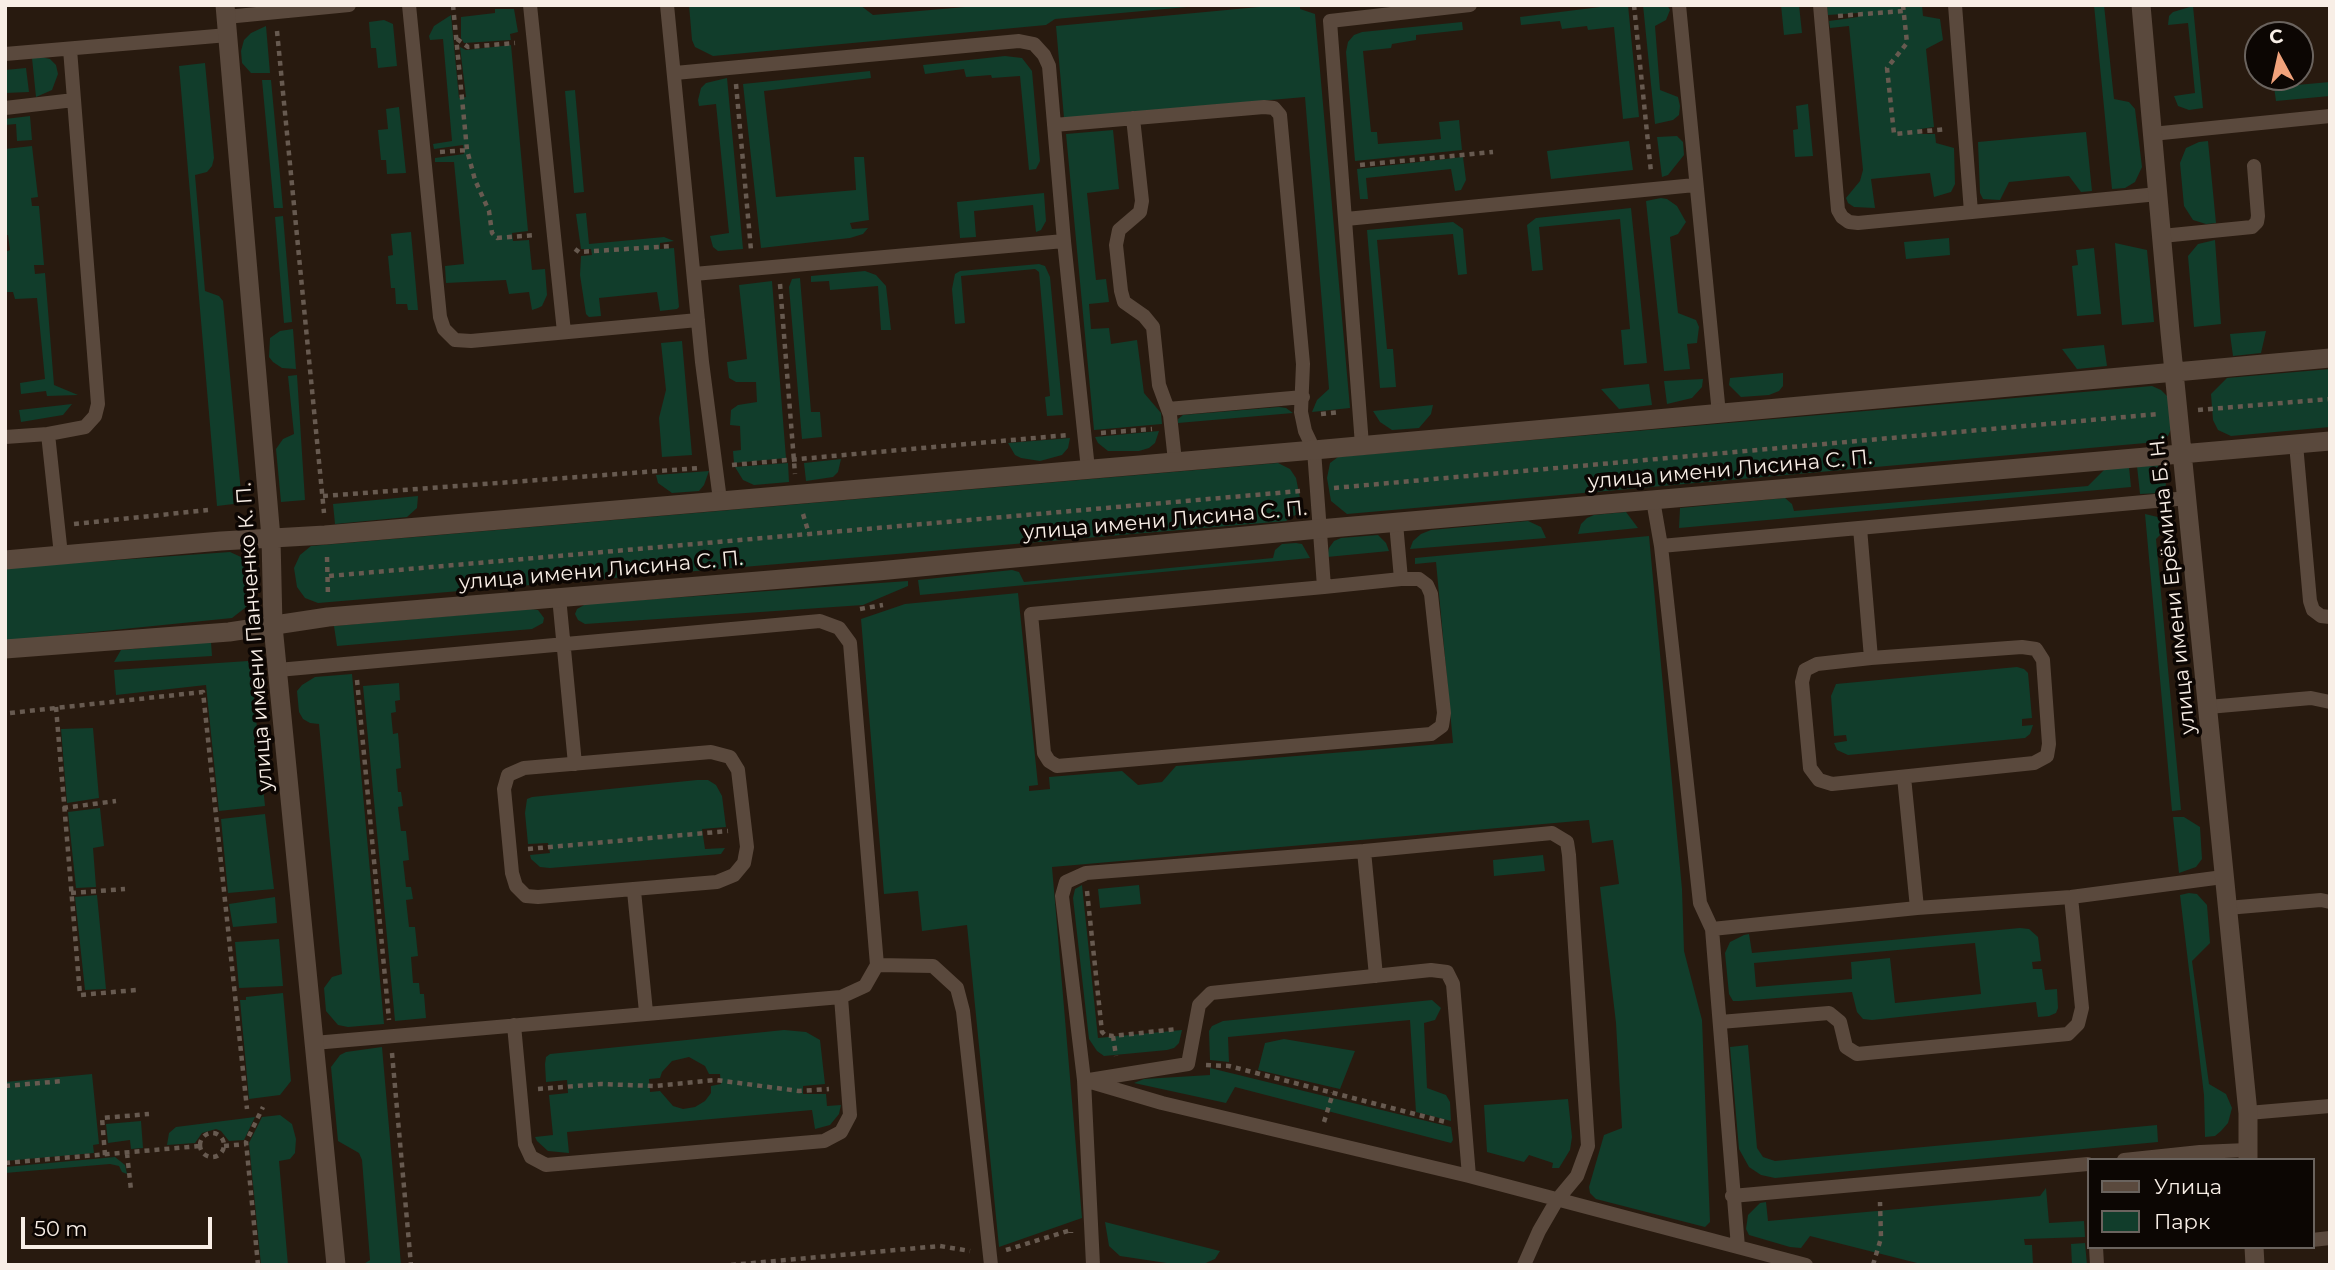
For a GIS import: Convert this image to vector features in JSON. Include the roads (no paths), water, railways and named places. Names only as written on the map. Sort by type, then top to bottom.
[{"type":"street","name":"улица имени Ерёмина Б. Н.","points":[[2141,5],[2174,372],[2248,1112],[2247,1155]]},
{"type":"street","name":"улица имени Панченко К. П.","points":[[226,19],[271,538],[273,626],[336,1265]]},
{"type":"street","points":[[5,560],[1314,450],[2330,358]]},
{"type":"street","name":"улица имени Лисина С. П.","points":[[5,649],[229,632],[328,617],[890,570],[1320,529],[2330,440]]},
{"type":"lane","points":[[5,54],[70,49],[226,19],[349,5]]},
{"type":"lane","points":[[409,5],[440,317],[444,329],[455,340],[471,341],[698,320]]},
{"type":"lane","points":[[530,5],[564,332]]},
{"type":"lane","points":[[667,5],[698,320],[720,500]]},
{"type":"lane","points":[[1362,445],[1330,21],[1470,5]]},
{"type":"lane","points":[[1679,5],[1719,414]]},
{"type":"lane","points":[[1955,5],[1970,212]]},
{"type":"lane","points":[[1820,11],[1838,210],[1849,222],[2158,194]]},
{"type":"lane","points":[[675,73],[1020,41],[1034,44],[1049,66],[1088,469]]},
{"type":"lane","points":[[5,438],[85,427],[95,416],[98,404],[70,49]]},
{"type":"lane","points":[[5,108],[74,100]]},
{"type":"lane","points":[[1054,125],[1264,107],[1275,108],[1280,115],[1303,364],[1301,412],[1314,450],[1324,587]]},
{"type":"lane","points":[[2152,134],[2330,116]]},
{"type":"lane","points":[[1133,118],[1142,201],[1140,212],[1119,230],[1116,245],[1121,292],[1124,302],[1144,316],[1153,327],[1159,385],[1168,409],[1175,461]]},
{"type":"lane","points":[[2162,236],[2252,227],[2258,216],[2254,166]]},
{"type":"lane","points":[[1346,219],[1695,185]]},
{"type":"lane","points":[[694,274],[1064,241]]},
{"type":"lane","points":[[1168,409],[1303,397]]},
{"type":"lane","points":[[48,434],[61,555]]},
{"type":"lane","points":[[2296,443],[2310,601],[2313,610],[2321,616],[2330,617]]},
{"type":"lane","points":[[1661,546],[2188,498]]},
{"type":"lane","points":[[1653,500],[1661,546],[1700,903],[1712,929],[1738,1248]]},
{"type":"lane","points":[[1396,523],[1401,579]]},
{"type":"lane","points":[[1860,528],[1871,658]]},
{"type":"lane","points":[[1401,579],[1419,579],[1427,585],[1431,594],[1444,713],[1442,726],[1431,734],[1057,766],[1049,761],[1044,753],[1031,614],[1324,587],[1401,579]]},
{"type":"lane","points":[[559,597],[575,764]]},
{"type":"lane","points":[[278,670],[820,621],[839,628],[850,643],[877,965],[864,986],[841,997],[314,1043]]},
{"type":"lane","points":[[2022,647],[2036,649],[2043,660],[2049,744],[2047,756],[2034,763],[1904,776],[1832,784],[1819,780],[1811,768],[1802,682],[1805,670],[1817,664],[1871,658],[2022,647]]},
{"type":"lane","points":[[2207,706],[2311,698],[2330,702]]},
{"type":"lane","points":[[711,752],[730,757],[738,770],[747,847],[744,863],[734,875],[717,882],[634,891],[526,896],[516,887],[512,873],[504,789],[508,775],[524,768],[575,764],[711,752]]},
{"type":"lane","points":[[1904,776],[1917,908]]},
{"type":"lane","points":[[1093,1265],[1084,1080],[1062,896],[1066,882],[1086,873],[1552,833],[1567,842],[1588,1146],[1577,1176],[1557,1200],[1524,1265]]},
{"type":"lane","points":[[1364,851],[1376,976]]},
{"type":"lane","points":[[1712,929],[1917,908],[2071,897],[2224,877]]},
{"type":"lane","points":[[634,891],[646,1012]]},
{"type":"lane","points":[[1720,1022],[1829,1013],[1840,1022],[1846,1047],[1857,1054],[2068,1034],[2078,1024],[2082,1008],[2071,897]]},
{"type":"lane","points":[[2227,908],[2321,900],[2330,902]]},
{"type":"lane","points":[[877,965],[933,967],[957,988],[963,1012],[991,1260]]},
{"type":"lane","points":[[1084,1080],[1188,1064],[1199,1005],[1211,993],[1431,970],[1447,972],[1453,984],[1469,1176]]},
{"type":"lane","points":[[514,1025],[525,1144],[531,1157],[546,1165],[824,1141],[841,1132],[850,1115],[841,997]]},
{"type":"lane","points":[[1084,1080],[1162,1103],[1469,1176],[1805,1265]]},
{"type":"lane","points":[[2248,1112],[2330,1105]]},
{"type":"lane","points":[[2143,1158],[2200,1152],[2247,1155]]},
{"type":"lane","points":[[1732,1196],[2086,1164]]}]
